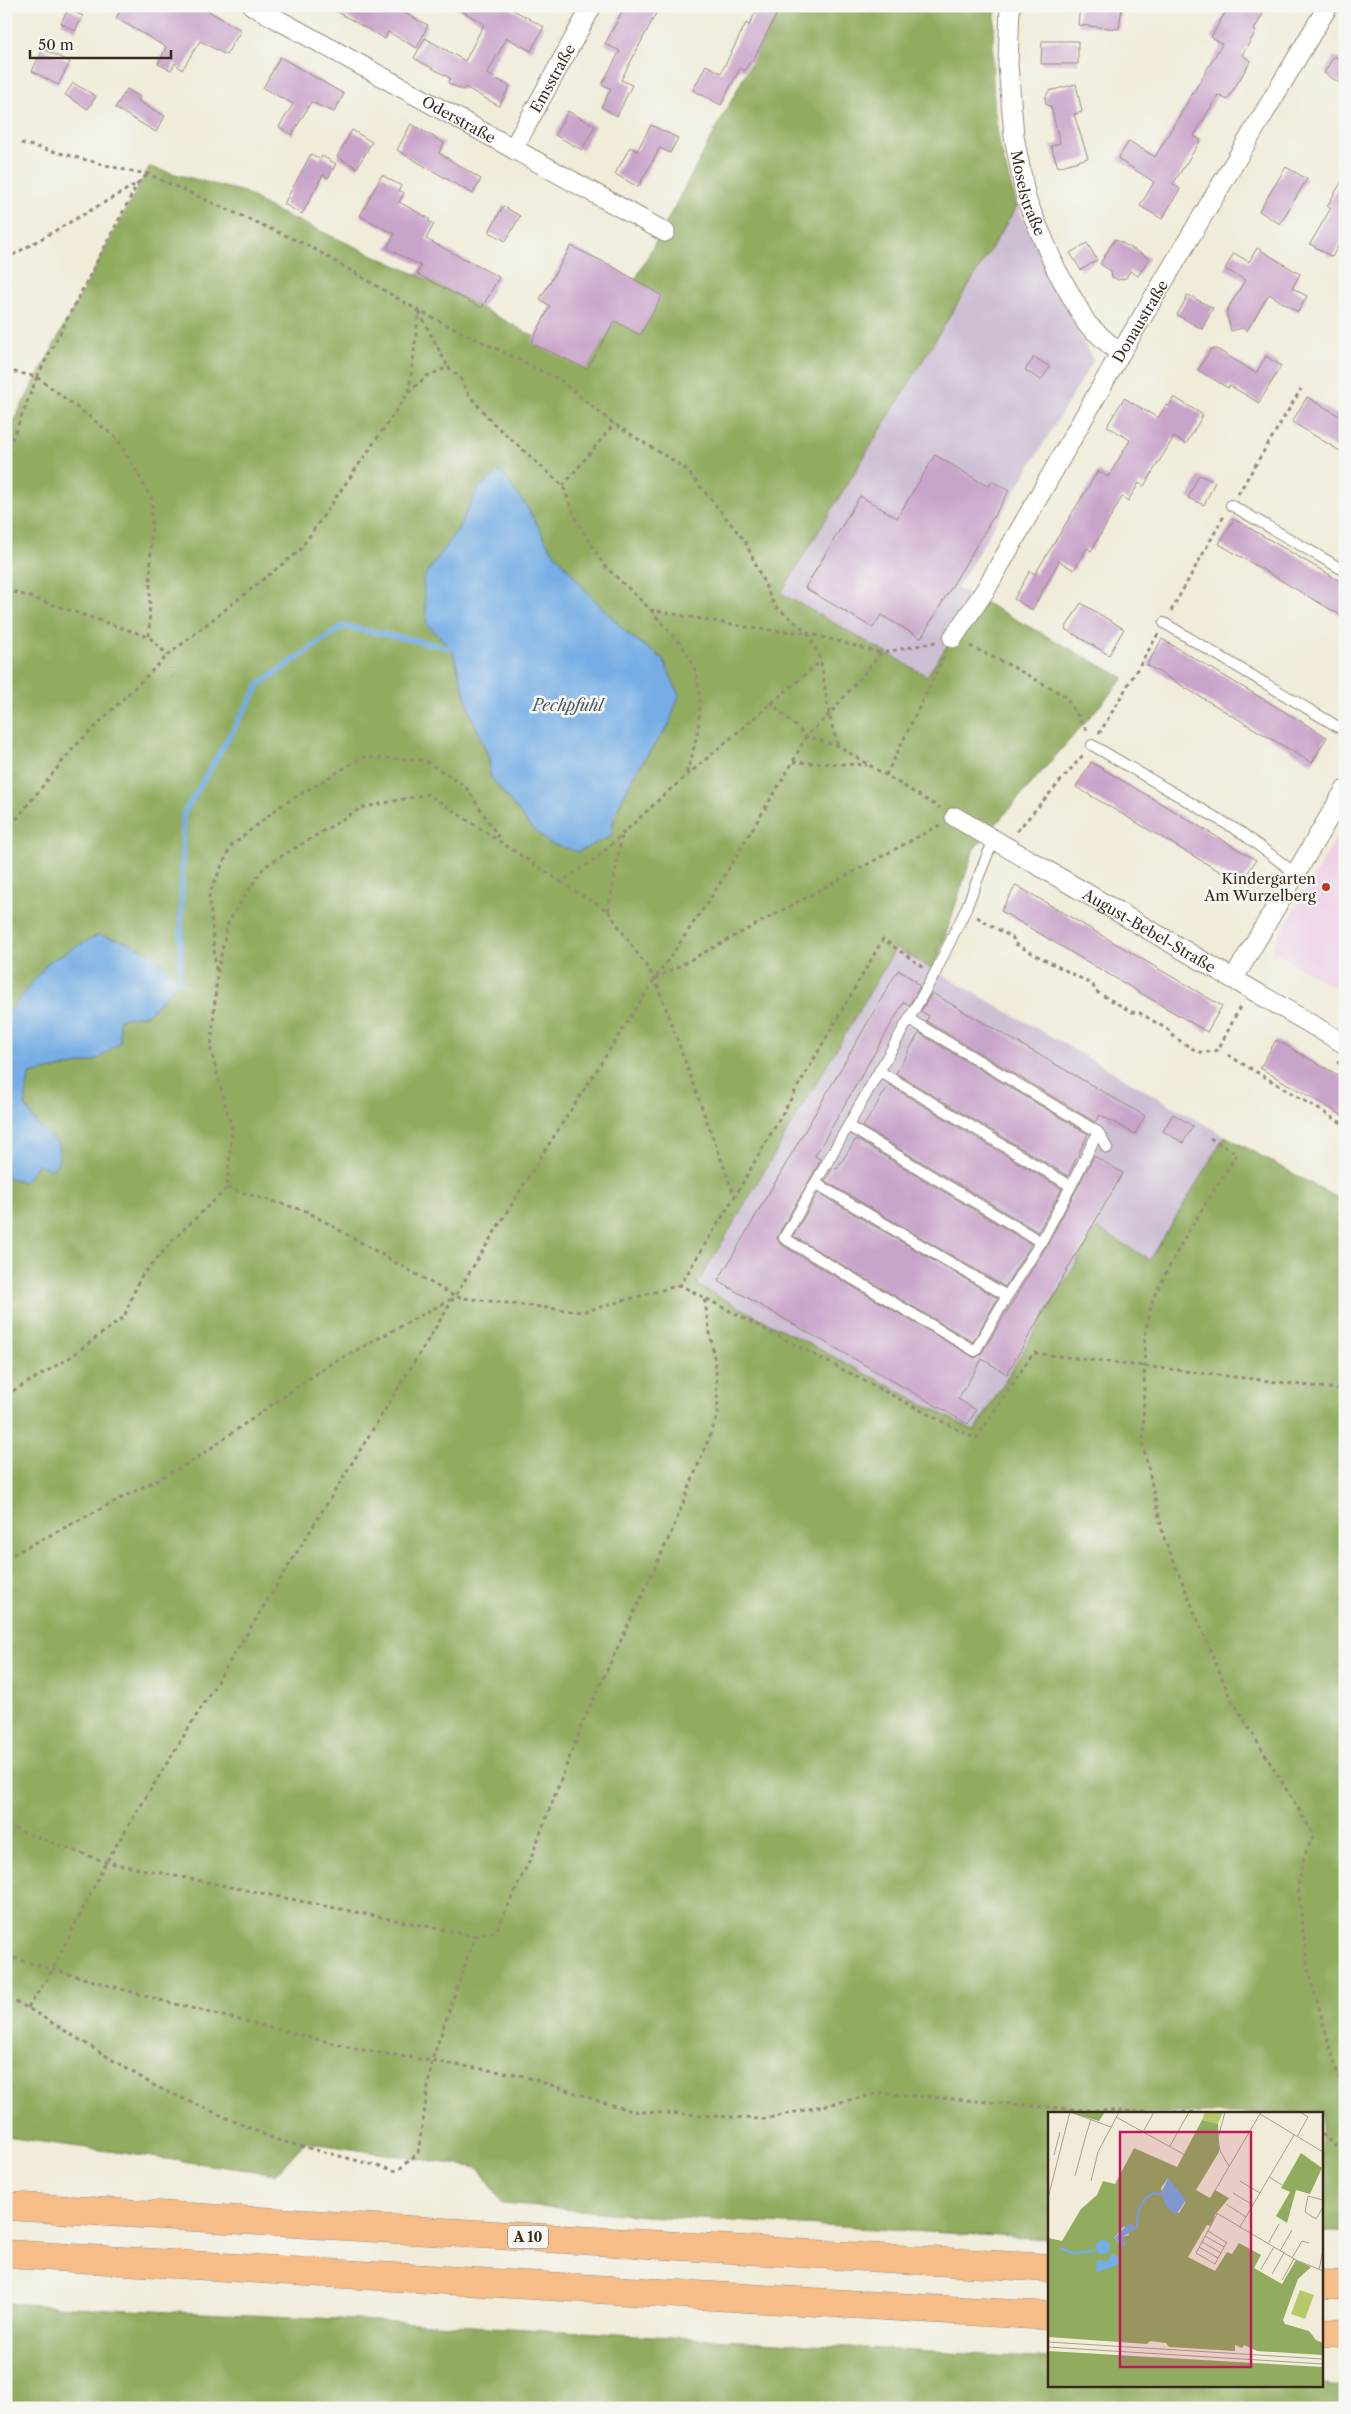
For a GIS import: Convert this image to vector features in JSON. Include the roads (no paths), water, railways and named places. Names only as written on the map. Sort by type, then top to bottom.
[{"type":"highway","name":"A 10","points":[[6,2206],[1048,2268]]},
{"type":"highway","points":[[6,2254],[1048,2316]]},
{"type":"highway","points":[[1324,2284],[1345,2286]]},
{"type":"highway","points":[[1324,2332],[1345,2333]]},
{"type":"street","name":"Oderstraße","points":[[253,6],[665,232]]},
{"type":"street","name":"Emsstraße","points":[[513,150],[592,6]]},
{"type":"street","name":"Moselstraße","points":[[1010,6],[1008,65],[1014,136],[1026,199],[1056,269],[1087,324],[1120,354]]},
{"type":"street","name":"Donaustraße","points":[[954,638],[1040,498],[1120,354],[1328,6]]},
{"type":"street","points":[[1234,978],[1345,790]]},
{"type":"street","name":"August-Bebel-Straße","points":[[955,817],[1345,1044]]},
{"type":"lane","points":[[1231,505],[1345,571]]},
{"type":"lane","points":[[1164,624],[1345,731]]},
{"type":"lane","points":[[1092,745],[1242,833],[1295,872]]},
{"type":"lane","points":[[996,840],[988,853],[965,910],[934,975],[784,1238],[975,1351],[1041,1242],[1098,1132]]},
{"type":"lane","points":[[909,1019],[1098,1132],[1106,1148]]},
{"type":"lane","points":[[879,1071],[1071,1186]]},
{"type":"lane","points":[[848,1126],[1041,1242]]},
{"type":"lane","points":[[815,1183],[1007,1296]]},
{"type":"water","name":"Pechpfuhl","points":[[500,471],[527,507],[549,546],[586,591],[628,634],[663,659],[679,695],[669,725],[637,769],[614,815],[611,836],[578,852],[549,843],[528,824],[490,776],[489,758],[470,712],[452,648],[427,625],[423,579],[458,529],[477,490]]},
{"type":"water","points":[[98,935],[124,941],[151,953],[180,981],[148,1014],[119,1019],[120,1042],[95,1061],[29,1074],[25,1105],[37,1125],[58,1144],[59,1161],[51,1170],[38,1164],[24,1182],[6,1177],[6,1016],[48,962]]},
{"type":"waterway","points":[[180,981],[183,815],[260,684],[343,626],[452,648]]},
{"type":"place","name":"Kindergarten Am Wurzelberg","points":[[1326,887]]}]
